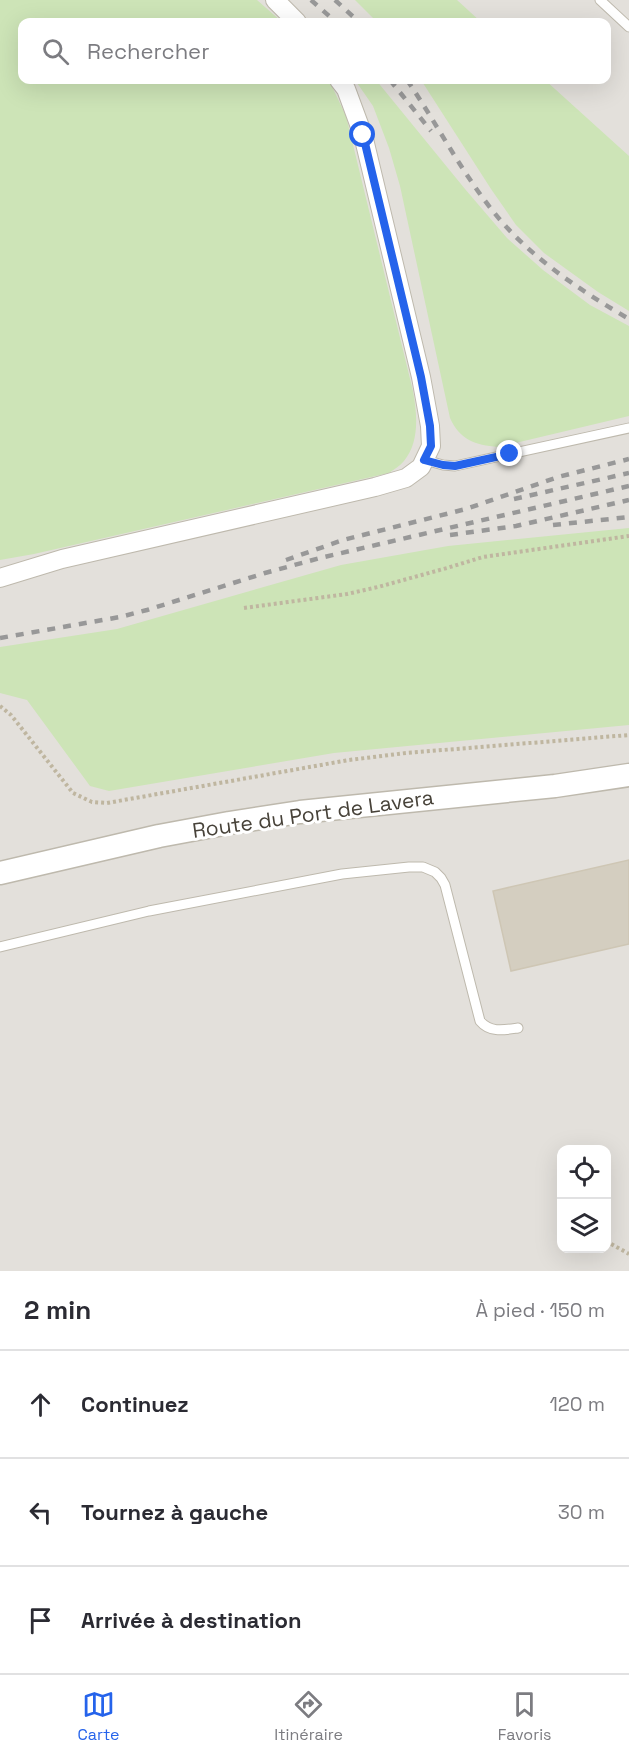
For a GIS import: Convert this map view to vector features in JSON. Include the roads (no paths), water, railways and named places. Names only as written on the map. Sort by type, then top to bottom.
[{"type":"street","points":[[275,0],[293,18]]},
{"type":"street","points":[[0,578],[62,559],[375,487],[406,478],[421,467],[431,446],[430,426],[421,377],[363,135],[342,84]]},
{"type":"street","points":[[0,568],[62,559]]},
{"type":"street","name":"Route du Port de Lavera","points":[[0,873],[159,836],[229,823],[300,812],[555,786],[629,774]]},
{"type":"lane","points":[[600,0],[629,27]]},
{"type":"lane","points":[[424,460],[455,466],[629,428]]},
{"type":"lane","points":[[0,947],[149,911],[342,873],[423,867],[435,872],[445,885],[480,1021],[492,1030],[518,1028]]},
{"type":"railway","points":[[311,0],[331,18]]},
{"type":"railway","points":[[335,0],[355,18]]},
{"type":"railway","points":[[393,84],[431,131]]},
{"type":"railway","points":[[410,84],[470,180],[498,218],[541,259],[569,281],[629,319]]},
{"type":"railway","points":[[286,560],[343,540],[466,509],[558,477],[629,459]]},
{"type":"railway","points":[[514,499],[629,473]]},
{"type":"railway","points":[[0,638],[120,617],[320,558],[629,486]]},
{"type":"railway","points":[[450,535],[516,526],[629,500]]},
{"type":"railway","points":[[553,525],[629,517]]}]
